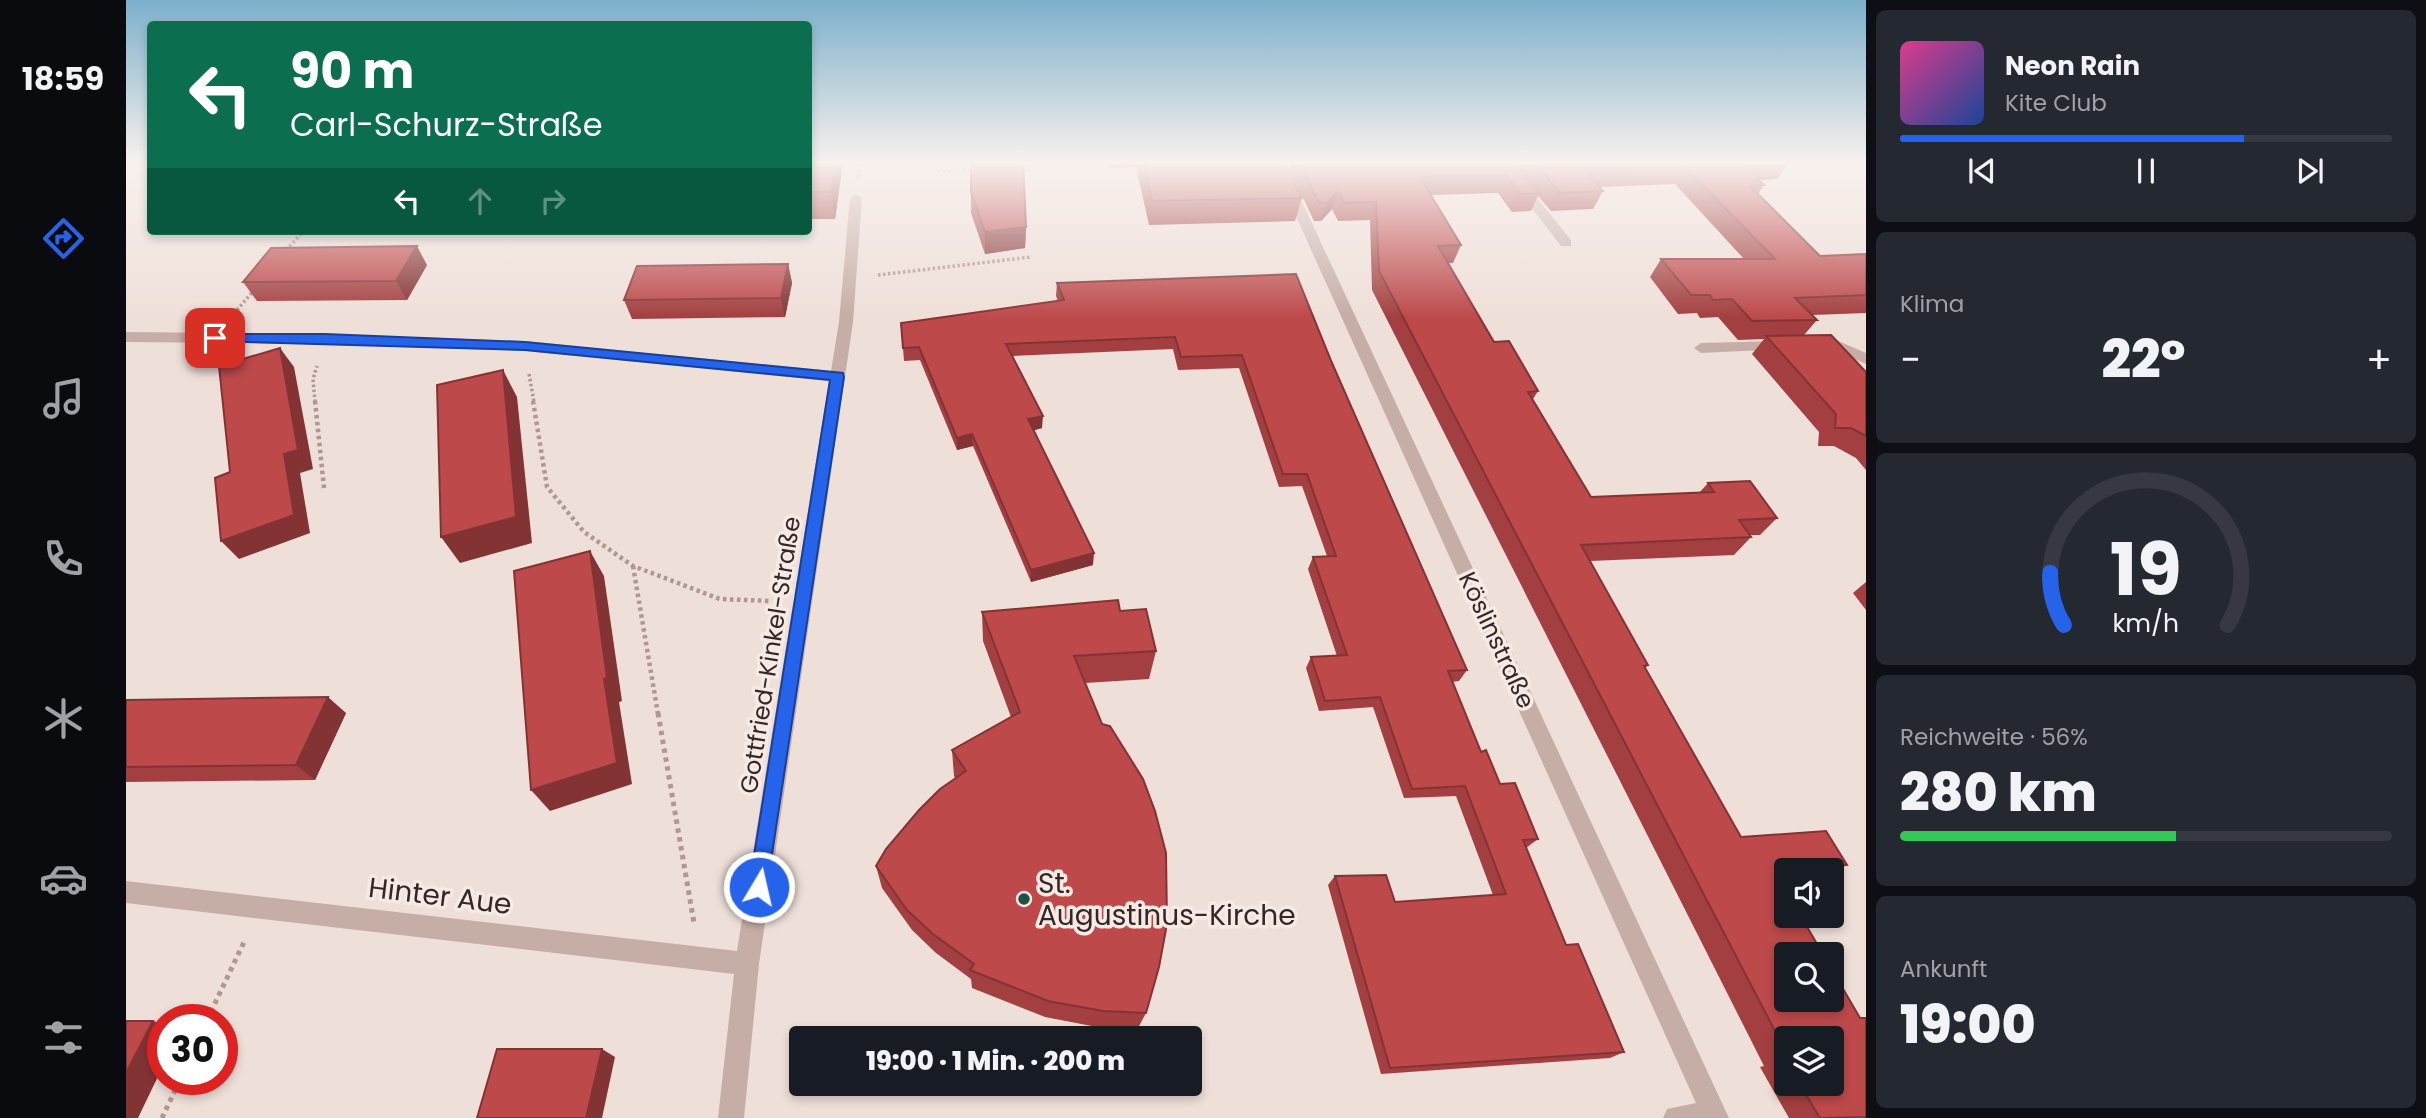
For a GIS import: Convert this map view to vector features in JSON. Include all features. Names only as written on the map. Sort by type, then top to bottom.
[{"type":"street","name":"Gottfried-Kinkel-Straße","points":[[731,1118],[747,964],[838,377],[855,213]]},
{"type":"street","name":"Köslinstraße","points":[[1301,213],[1715,1116]]},
{"type":"street","points":[[1542,213],[1566,243]]},
{"type":"street","points":[[126,337],[325,339],[525,346],[838,377]]},
{"type":"street","points":[[1702,348],[1836,345],[1866,359]]},
{"type":"street","name":"Hinter Aue","points":[[126,892],[747,964]]},
{"type":"street","points":[[1676,1118],[1715,1116]]},
{"type":"path","points":[[283,254],[300,235]]},
{"type":"path","points":[[850,279],[1031,257]]},
{"type":"path","points":[[215,338],[257,286]]},
{"type":"path","points":[[324,488],[313,379],[325,339]]},
{"type":"path","points":[[525,346],[547,487],[584,532],[633,566],[720,599],[804,602]]},
{"type":"path","points":[[633,566],[700,959]]},
{"type":"path","points":[[215,1004],[260,907]]},
{"type":"path","points":[[162,1118],[173,1095]]},
{"type":"building","points":[[978,213],[1025,213],[1026,227],[985,232]]},
{"type":"building","points":[[1376,213],[1442,213],[1461,245],[1438,246],[1494,342],[1509,341],[1538,391],[1528,392],[1591,497],[1714,492],[1708,483],[1750,481],[1777,518],[1739,520],[1751,537],[1581,545],[1648,665],[1644,666],[1741,837],[1826,831],[1843,858],[1774,858],[1774,928],[1808,928],[1816,942],[1774,942],[1774,1012],[1844,1012],[1844,991],[1860,1018],[1866,1018],[1866,1117],[1820,1118],[1807,1096],[1844,1096],[1844,1026],[1774,1026],[1774,1029],[1379,271]]},
{"type":"building","points":[[1730,213],[1777,213],[1820,256],[1866,254],[1866,295],[1795,298],[1817,320],[1752,321],[1732,299],[1713,300],[1710,295],[1691,295],[1661,259],[1775,259]]},
{"type":"building","points":[[417,246],[396,281],[243,282],[271,248]]},
{"type":"building","points":[[788,264],[781,298],[624,300],[637,266]]},
{"type":"building","points":[[1296,274],[1332,363],[1467,670],[1448,671],[1481,752],[1486,750],[1500,784],[1515,783],[1538,839],[1523,840],[1566,945],[1578,944],[1624,1052],[1390,1068],[1335,876],[1386,875],[1395,902],[1506,894],[1465,786],[1412,789],[1380,697],[1325,701],[1311,657],[1347,655],[1313,557],[1336,556],[1307,474],[1283,474],[1242,355],[1181,357],[1175,337],[1006,344],[1043,416],[1028,419],[1094,553],[1031,570],[972,434],[957,438],[919,347],[903,348],[901,323],[1064,300],[1057,283]]},
{"type":"building","points":[[1831,335],[1866,372],[1866,436],[1851,428],[1835,428],[1836,414],[1766,336]]},
{"type":"building","points":[[280,348],[298,450],[284,454],[294,515],[221,541],[215,478],[230,472],[219,366]]},
{"type":"building","points":[[503,370],[516,517],[441,537],[437,385]]},
{"type":"building","points":[[590,551],[607,678],[604,679],[617,763],[531,790],[514,571]]},
{"type":"building","name":"St. Augustinus-Kirche","points":[[1118,600],[1120,611],[1146,609],[1156,651],[1074,656],[1102,724],[1110,726],[1143,779],[1166,853],[1167,924],[1146,1013],[1103,1011],[1048,1001],[970,970],[974,964],[933,934],[907,910],[876,866],[886,849],[919,810],[940,789],[966,771],[952,750],[1020,712],[982,612]]},
{"type":"building","points":[[328,697],[296,765],[126,767],[126,700]]},
{"type":"building","points":[[126,1021],[147,1021],[147,1033],[126,1073]]},
{"type":"building","points":[[497,1049],[602,1049],[586,1118],[477,1118]]},
{"type":"place","name":"St. Augustinus-Kirche","points":[[1024,899]]},
{"type":"route","points":[[215,338],[525,346],[838,377],[759,887]]}]
